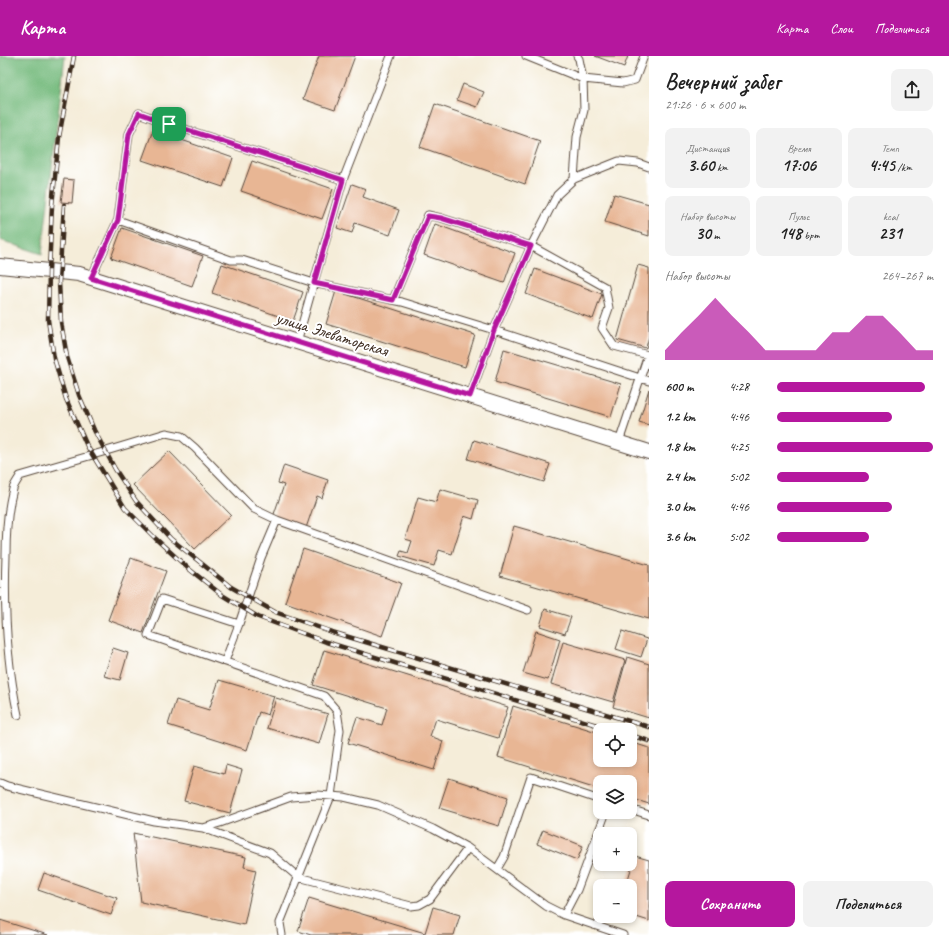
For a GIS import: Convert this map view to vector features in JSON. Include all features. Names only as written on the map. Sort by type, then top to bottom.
[{"type":"street","name":"улица Элеваторская","points":[[0,266],[79,274],[649,452]]},
{"type":"lane","points":[[297,342],[343,180],[391,56]]},
{"type":"lane","points":[[526,56],[582,79],[623,83],[636,80],[644,56]]},
{"type":"lane","points":[[574,179],[577,137],[584,110],[582,79],[579,59],[577,56]]},
{"type":"lane","points":[[91,278],[118,220],[129,134],[139,113],[343,180]]},
{"type":"lane","points":[[470,396],[494,330],[531,246],[557,195],[574,179],[619,161],[638,163],[649,167]]},
{"type":"lane","points":[[393,300],[428,216],[441,218],[531,246],[605,287],[609,308],[602,328],[614,346],[648,355],[619,442]]},
{"type":"lane","points":[[118,220],[232,260],[242,260],[314,283],[393,300],[494,330],[649,381]]},
{"type":"lane","points":[[18,715],[12,690],[3,623],[6,528],[13,488],[20,476],[166,432],[181,436],[195,448],[254,509],[277,520],[528,610]]},
{"type":"lane","points":[[225,661],[277,520]]},
{"type":"lane","points":[[239,624],[162,599],[148,635],[324,696],[337,712],[340,730],[332,796],[280,923],[282,935]]},
{"type":"lane","points":[[497,869],[504,857],[531,777],[593,798]]},
{"type":"lane","points":[[0,783],[7,786],[154,821],[203,828],[270,853],[298,877],[411,906],[419,905],[430,899],[468,848]]},
{"type":"lane","points":[[203,828],[291,797],[317,795],[344,797],[378,805],[433,829],[468,848],[546,906],[564,915],[622,935]]},
{"type":"lane","points":[[637,811],[649,815]]},
{"type":"lane","points":[[564,915],[577,890],[603,819]]},
{"type":"green space","points":[[0,56],[65,56],[42,254],[0,240]]},
{"type":"building","points":[[319,56],[355,56],[335,110],[303,99]]},
{"type":"building","points":[[595,56],[628,56],[624,67]]},
{"type":"building","points":[[463,84],[484,92],[477,107],[457,100]]},
{"type":"building","points":[[435,104],[540,141],[525,184],[420,147]]},
{"type":"building","points":[[153,130],[233,158],[223,187],[142,160]]},
{"type":"building","points":[[252,161],[333,189],[322,219],[241,191]]},
{"type":"building","points":[[64,179],[74,180],[72,203],[61,202]]},
{"type":"building","points":[[352,184],[366,189],[363,197],[399,210],[390,235],[355,223],[352,233],[337,228]]},
{"type":"building","points":[[614,194],[649,204],[649,236],[605,222]]},
{"type":"building","points":[[435,224],[515,253],[504,283],[424,255]]},
{"type":"building","points":[[122,228],[203,256],[192,286],[111,258]]},
{"type":"building","points":[[222,264],[303,292],[293,321],[212,293]]},
{"type":"building","points":[[638,265],[649,268],[649,336],[646,348],[617,340]]},
{"type":"building","points":[[535,269],[602,294],[593,319],[526,294]]},
{"type":"building","points":[[336,291],[475,335],[465,367],[326,324]]},
{"type":"building","points":[[504,349],[621,384],[611,417],[495,382]]},
{"type":"building","points":[[649,389],[649,425],[639,422]]},
{"type":"building","points":[[474,440],[550,464],[544,482],[468,459]]},
{"type":"building","points":[[169,451],[231,515],[195,549],[133,485]]},
{"type":"building","points":[[284,465],[328,480],[322,498],[317,496],[306,528],[273,517],[284,485],[278,483]]},
{"type":"building","points":[[440,489],[478,500],[473,519],[464,516],[452,554],[439,550],[434,566],[399,556],[401,551],[408,553],[412,541],[405,539],[418,497],[436,502]]},
{"type":"building","points":[[514,526],[649,565],[649,619],[500,576]]},
{"type":"building","points":[[303,549],[401,583],[382,636],[285,602]]},
{"type":"building","points":[[131,558],[166,571],[143,633],[108,620]]},
{"type":"building","points":[[545,609],[571,617],[565,634],[540,626]]},
{"type":"building","points":[[536,631],[560,639],[548,680],[523,673]]},
{"type":"building","points":[[622,631],[647,639],[641,657],[616,649]]},
{"type":"building","points":[[563,642],[625,660],[613,702],[551,684]]},
{"type":"building","points":[[113,648],[128,653],[120,680],[104,676]]},
{"type":"building","points":[[324,650],[508,707],[498,738],[436,719],[430,736],[443,741],[434,770],[348,743],[357,717],[382,725],[387,708],[313,685]]},
{"type":"building","points":[[627,657],[649,664],[649,718],[613,707]]},
{"type":"building","points":[[219,680],[274,696],[268,715],[259,712],[247,750],[168,725],[176,700],[209,710]]},
{"type":"building","points":[[276,698],[328,714],[319,744],[267,728]]},
{"type":"building","points":[[513,706],[593,731],[593,767],[637,767],[637,744],[649,748],[649,804],[637,800],[637,775],[593,775],[593,787],[498,757]]},
{"type":"building","points":[[226,765],[242,770],[230,813],[184,801],[194,766],[224,774]]},
{"type":"building","points":[[449,778],[508,797],[499,826],[439,808]]},
{"type":"building","points":[[543,830],[583,846],[577,860],[537,844]]},
{"type":"building","points":[[133,833],[246,857],[244,867],[256,870],[244,925],[141,902]]},
{"type":"building","points":[[637,857],[649,860],[649,921],[637,917],[637,879],[628,879],[630,871],[637,871]]},
{"type":"building","points":[[44,873],[117,898],[111,915],[38,890]]},
{"type":"building","points":[[309,898],[425,933],[433,907],[460,915],[454,935],[311,935],[298,931]]},
{"type":"building","points":[[0,920],[48,935],[0,935]]},
{"type":"railway","points":[[74,56],[59,137],[52,206],[48,320],[54,358],[66,399],[87,446],[125,508],[189,569],[222,595],[258,617],[326,642],[593,724]]},
{"type":"railway","points":[[64,205],[59,282],[61,322],[67,357],[79,395],[94,430],[115,469],[136,501],[171,539],[231,587],[275,612],[332,632],[649,727]]},
{"type":"railway","points":[[637,737],[649,741]]},
{"type":"route","points":[[139,113],[169,124],[343,180],[314,283],[393,300],[428,216],[441,218],[531,246],[494,330],[470,396],[91,278],[118,220],[129,134],[139,113]]}]
